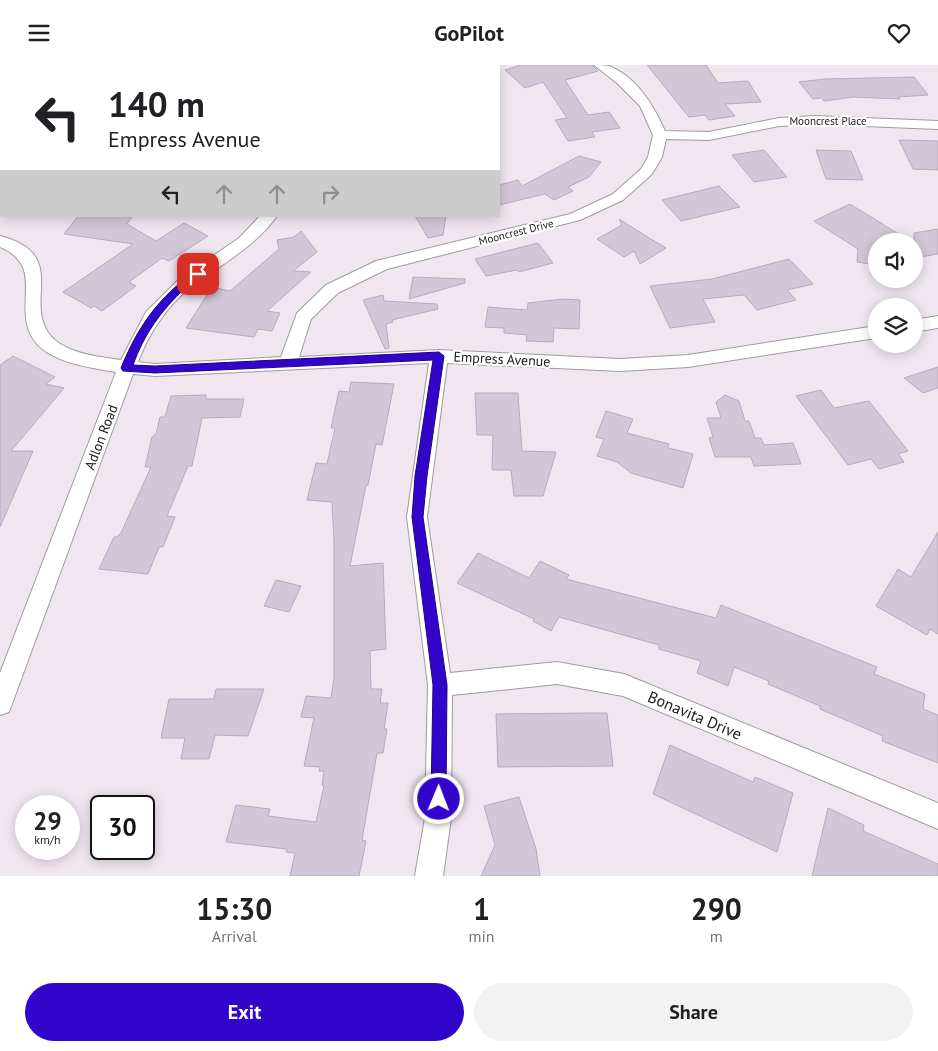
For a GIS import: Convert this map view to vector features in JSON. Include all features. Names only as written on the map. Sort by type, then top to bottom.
[{"type":"street","points":[[600,65],[622,80],[646,104],[660,135]]},
{"type":"street","name":"Mooncrest Place","points":[[660,135],[709,136],[779,122],[815,120],[938,125]]},
{"type":"street","name":"Mooncrest Drive","points":[[288,362],[303,317],[332,289],[382,265],[575,217],[618,197],[647,171],[655,157],[660,135]]},
{"type":"street","name":"Adlon Road","points":[[0,704],[135,346],[152,316],[183,285],[245,241],[268,217]]},
{"type":"street","name":"Empress Avenue","points":[[0,241],[23,251],[34,269],[35,323],[44,340],[61,351],[100,363],[126,368],[155,369],[439,356],[620,365],[678,362],[868,333]]},
{"type":"street","points":[[923,324],[938,321]]},
{"type":"street","points":[[429,876],[438,818],[440,685],[418,517],[421,476],[439,356]]},
{"type":"street","name":"Bonavita Drive","points":[[440,685],[557,673],[624,685],[938,816]]},
{"type":"building","points":[[520,65],[592,65],[598,71],[565,80],[588,115],[609,112],[620,128],[592,132],[595,137],[568,141],[555,120],[567,118],[543,82],[525,88],[505,70]]},
{"type":"building","points":[[647,65],[706,65],[718,83],[748,81],[761,102],[725,104],[735,116],[709,120],[705,115],[689,117]]},
{"type":"building","points":[[914,77],[928,95],[898,97],[900,99],[853,97],[824,101],[821,98],[813,99],[799,82],[825,79]]},
{"type":"building","points":[[899,140],[938,141],[938,170],[913,169]]},
{"type":"building","points":[[764,150],[787,177],[754,182],[732,155]]},
{"type":"building","points":[[816,150],[851,151],[863,180],[826,179]]},
{"type":"building","points":[[579,156],[601,162],[589,177],[568,187],[573,191],[554,200],[545,194],[500,205],[500,185],[518,180],[522,186]]},
{"type":"building","points":[[719,186],[740,207],[681,221],[662,200]]},
{"type":"building","points":[[850,204],[897,233],[868,233],[868,264],[857,262],[858,249],[814,221]]},
{"type":"building","points":[[77,217],[132,217],[127,224],[156,241],[184,223],[208,236],[169,261],[162,258],[129,282],[136,286],[102,311],[94,306],[91,308],[63,292],[133,244],[64,234]]},
{"type":"building","points":[[416,217],[446,217],[443,235],[428,238]]},
{"type":"building","points":[[619,219],[666,248],[640,264],[634,251],[624,257],[597,239],[622,225]]},
{"type":"building","points":[[938,229],[938,254],[923,256],[923,233],[914,233]]},
{"type":"building","points":[[301,231],[317,252],[293,271],[311,272],[267,311],[280,313],[272,331],[258,329],[254,337],[186,328],[212,287],[230,291],[279,249],[277,240],[294,237]]},
{"type":"building","points":[[538,243],[553,263],[519,272],[517,270],[486,276],[475,259]]},
{"type":"building","points":[[789,259],[813,284],[787,290],[796,300],[757,310],[744,295],[703,299],[715,322],[670,328],[650,286],[712,279]]},
{"type":"building","points":[[413,277],[465,279],[465,283],[409,299]]},
{"type":"building","points":[[383,295],[384,301],[437,304],[438,309],[392,320],[393,322],[386,324],[389,348],[385,349],[363,300]]},
{"type":"building","points":[[563,299],[580,300],[579,329],[554,328],[553,342],[526,341],[527,335],[504,333],[504,328],[485,327],[488,307],[527,310],[528,303]]},
{"type":"building","points":[[13,356],[55,377],[46,384],[64,388],[11,451],[33,451],[0,527],[0,365]]},
{"type":"building","points":[[938,367],[938,388],[923,393],[904,378]]},
{"type":"building","points":[[351,382],[394,384],[382,445],[376,444],[368,485],[366,485],[350,566],[383,563],[386,649],[370,651],[371,689],[382,689],[380,703],[388,703],[384,729],[387,729],[383,753],[377,753],[362,840],[366,841],[359,876],[290,876],[295,853],[286,852],[287,849],[226,842],[236,805],[270,809],[268,816],[316,822],[324,786],[322,785],[324,771],[319,771],[320,767],[304,766],[314,718],[301,717],[306,696],[331,698],[334,678],[334,541],[332,502],[307,500],[316,463],[327,464],[335,428],[331,428],[339,391],[349,392]]},
{"type":"building","points":[[821,390],[834,408],[869,401],[908,451],[898,454],[904,462],[879,469],[871,459],[848,465],[796,396]]},
{"type":"building","points":[[475,393],[518,393],[522,451],[556,452],[543,496],[514,496],[511,470],[492,470],[493,435],[477,435]]},
{"type":"building","points":[[206,395],[206,399],[244,399],[240,417],[202,418],[192,466],[188,466],[167,516],[175,517],[163,547],[159,547],[148,574],[99,569],[114,537],[121,533],[151,467],[145,467],[152,437],[156,434],[160,417],[165,417],[171,396]]},
{"type":"building","points":[[725,395],[739,401],[745,421],[749,421],[755,438],[761,438],[764,445],[793,443],[801,464],[754,466],[751,457],[715,457],[709,438],[713,437],[707,418],[721,418],[716,402]]},
{"type":"building","points":[[606,411],[633,419],[627,433],[669,444],[668,448],[693,454],[683,488],[631,473],[617,462],[597,456],[604,439],[596,437]]},
{"type":"building","points":[[938,532],[938,634],[930,629],[927,635],[876,606],[898,569],[911,577]]},
{"type":"building","points":[[478,553],[529,578],[540,561],[569,575],[566,579],[716,618],[721,605],[877,667],[874,674],[925,694],[923,709],[938,715],[938,763],[882,741],[883,736],[768,684],[769,681],[734,667],[728,686],[697,673],[701,661],[659,649],[659,645],[559,617],[551,631],[533,621],[534,619],[457,583]]},
{"type":"building","points":[[276,580],[301,586],[289,612],[264,606]]},
{"type":"building","points":[[216,689],[264,689],[248,736],[215,735],[209,759],[181,759],[185,738],[161,738],[169,699],[214,699]]},
{"type":"building","points":[[607,713],[613,766],[498,767],[496,714]]},
{"type":"building","points":[[670,745],[753,782],[755,777],[793,793],[777,852],[653,794]]},
{"type":"building","points":[[519,797],[536,849],[540,876],[481,876],[495,845],[484,806]]},
{"type":"building","points":[[828,808],[864,825],[863,831],[938,864],[938,876],[812,876]]},
{"type":"route","points":[[198,274],[183,285],[152,316],[135,346],[126,368],[155,369],[439,356],[421,476],[418,517],[440,685],[439,799]]}]
